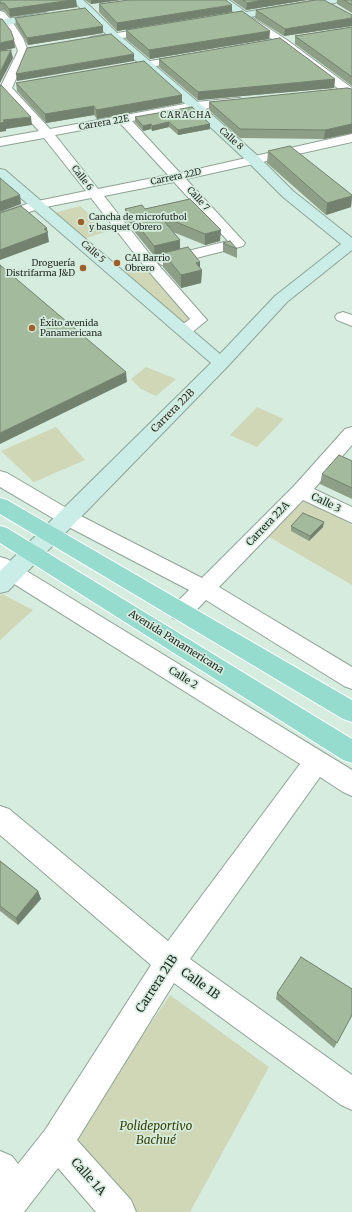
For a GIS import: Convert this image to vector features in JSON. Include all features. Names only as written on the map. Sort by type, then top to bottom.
[{"type":"main road","points":[[0,505],[352,712]]},
{"type":"main road","name":"Avenida Panamericana","points":[[0,533],[352,752]]},
{"type":"street","points":[[223,0],[351,92]]},
{"type":"street","points":[[230,17],[322,1],[335,4]]},
{"type":"street","name":"Calle 8","points":[[75,6],[88,9],[114,36],[195,106],[254,160],[288,194],[351,244]]},
{"type":"street","points":[[88,9],[104,7]]},
{"type":"street","points":[[2,19],[51,15]]},
{"type":"street","points":[[2,19],[27,51]]},
{"type":"street","points":[[84,42],[164,28]]},
{"type":"street","points":[[268,44],[298,39]]},
{"type":"street","points":[[8,54],[27,51]]},
{"type":"street","points":[[3,89],[27,51]]},
{"type":"street","points":[[110,71],[199,56]]},
{"type":"street","points":[[3,89],[21,86]]},
{"type":"street","name":"Calle 6","points":[[3,89],[47,133],[150,264],[199,320],[184,331]]},
{"type":"street","points":[[333,93],[351,92]]},
{"type":"street","name":"Carrera 22E","points":[[0,142],[195,106],[249,101]]},
{"type":"street","name":"Calle 7","points":[[124,120],[238,244],[150,264]]},
{"type":"street","name":"Carrera 22D","points":[[0,218],[38,205],[178,177],[352,138]]},
{"type":"street","name":"Calle 5","points":[[0,173],[221,363]]},
{"type":"street","name":"Carrera 22B","points":[[4,574],[32,552],[68,518],[221,363],[281,299],[351,244]]},
{"type":"street","name":"Carrera 22A","points":[[181,612],[301,491],[352,433]]},
{"type":"street","points":[[0,478],[68,518],[205,589],[352,679]]},
{"type":"street","name":"Calle 3","points":[[301,491],[352,516]]},
{"type":"street","name":"Calle 2","points":[[4,574],[317,761],[352,784]]},
{"type":"street","name":"Carrera 21B","points":[[8,1190],[56,1142],[170,962],[317,761]]},
{"type":"street","name":"Calle 1B","points":[[0,818],[170,962],[352,1094]]},
{"type":"street","name":"Calle 1A","points":[[56,1142],[119,1212]]},
{"type":"green space","name":"Cancha de microfutbol y basquet Obrero","points":[[80,206],[109,231],[83,239],[54,213]]},
{"type":"green space","points":[[145,265],[189,318],[186,322],[180,324],[120,273]]},
{"type":"green space","points":[[146,367],[176,379],[156,396],[141,389],[131,379]]},
{"type":"green space","points":[[257,407],[284,419],[257,447],[230,435]]},
{"type":"green space","points":[[56,427],[85,460],[34,482],[1,451]]},
{"type":"green space","points":[[303,498],[352,525],[352,585],[264,534]]},
{"type":"green space","points":[[2,594],[33,610],[0,640],[0,596]]},
{"type":"green space","name":"Polideportivo Bachué","points":[[170,995],[269,1067],[190,1212],[134,1212],[68,1145]]},
{"type":"building","points":[[0,0],[72,0],[9,9],[4,3],[0,3]]},
{"type":"building","points":[[129,0],[226,0],[232,5],[117,23],[99,4]]},
{"type":"building","points":[[243,0],[263,0],[247,3]]},
{"type":"building","points":[[324,0],[352,15],[352,18],[285,29],[256,10]]},
{"type":"building","points":[[344,0],[352,0],[352,5]]},
{"type":"building","points":[[85,8],[103,26],[27,38],[15,18]]},
{"type":"building","points":[[242,11],[270,31],[149,50],[126,30]]},
{"type":"building","points":[[0,19],[2,19],[11,31],[14,40],[0,43]]},
{"type":"building","points":[[352,27],[352,77],[295,36]]},
{"type":"building","points":[[111,34],[134,54],[16,74],[27,48]]},
{"type":"building","points":[[280,38],[335,79],[198,92],[159,59]]},
{"type":"building","points":[[11,50],[0,72],[0,51]]},
{"type":"building","points":[[144,61],[182,95],[96,110],[94,106],[45,114],[16,83]]},
{"type":"building","points":[[0,85],[31,117],[3,120],[5,122],[0,123]]},
{"type":"building","points":[[347,88],[352,89],[352,124],[325,130],[240,129],[209,102]]},
{"type":"building","points":[[192,107],[210,124],[178,130],[169,122],[152,126],[151,124],[143,126],[135,117]]},
{"type":"building","points":[[290,146],[352,196],[327,203],[268,151]]},
{"type":"building","points":[[0,178],[20,195],[0,202]]},
{"type":"building","points":[[190,199],[221,230],[205,234],[159,215],[180,240],[154,246],[125,209],[142,205],[145,209]]},
{"type":"building","points":[[21,206],[47,228],[44,229],[48,232],[0,250],[0,213]]},
{"type":"building","points":[[230,241],[237,249],[223,243]]},
{"type":"building","points":[[188,247],[200,262],[196,263],[202,270],[181,275],[163,253]]},
{"type":"building","name":"Éxito avenida Panamericana","points":[[0,265],[126,372],[0,433]]},
{"type":"building","points":[[339,455],[352,461],[352,488],[322,474]]},
{"type":"building","points":[[303,513],[324,522],[310,536],[291,526]]},
{"type":"building","points":[[0,861],[38,891],[16,918],[0,906]]},
{"type":"building","points":[[301,957],[352,989],[352,1015],[337,1043],[277,993]]},
{"type":"place","name":"Cancha de microfutbol y basquet Obrero","points":[[81,222]]},
{"type":"place","name":"CAI Barrio Obrero","points":[[117,263]]},
{"type":"place","name":"Droguería Distrifarma J&D","points":[[83,268]]},
{"type":"place","name":"Éxito avenida Panamericana","points":[[32,328]]},
{"type":"district","name":"CARACHA","points":[[186,115]]}]
